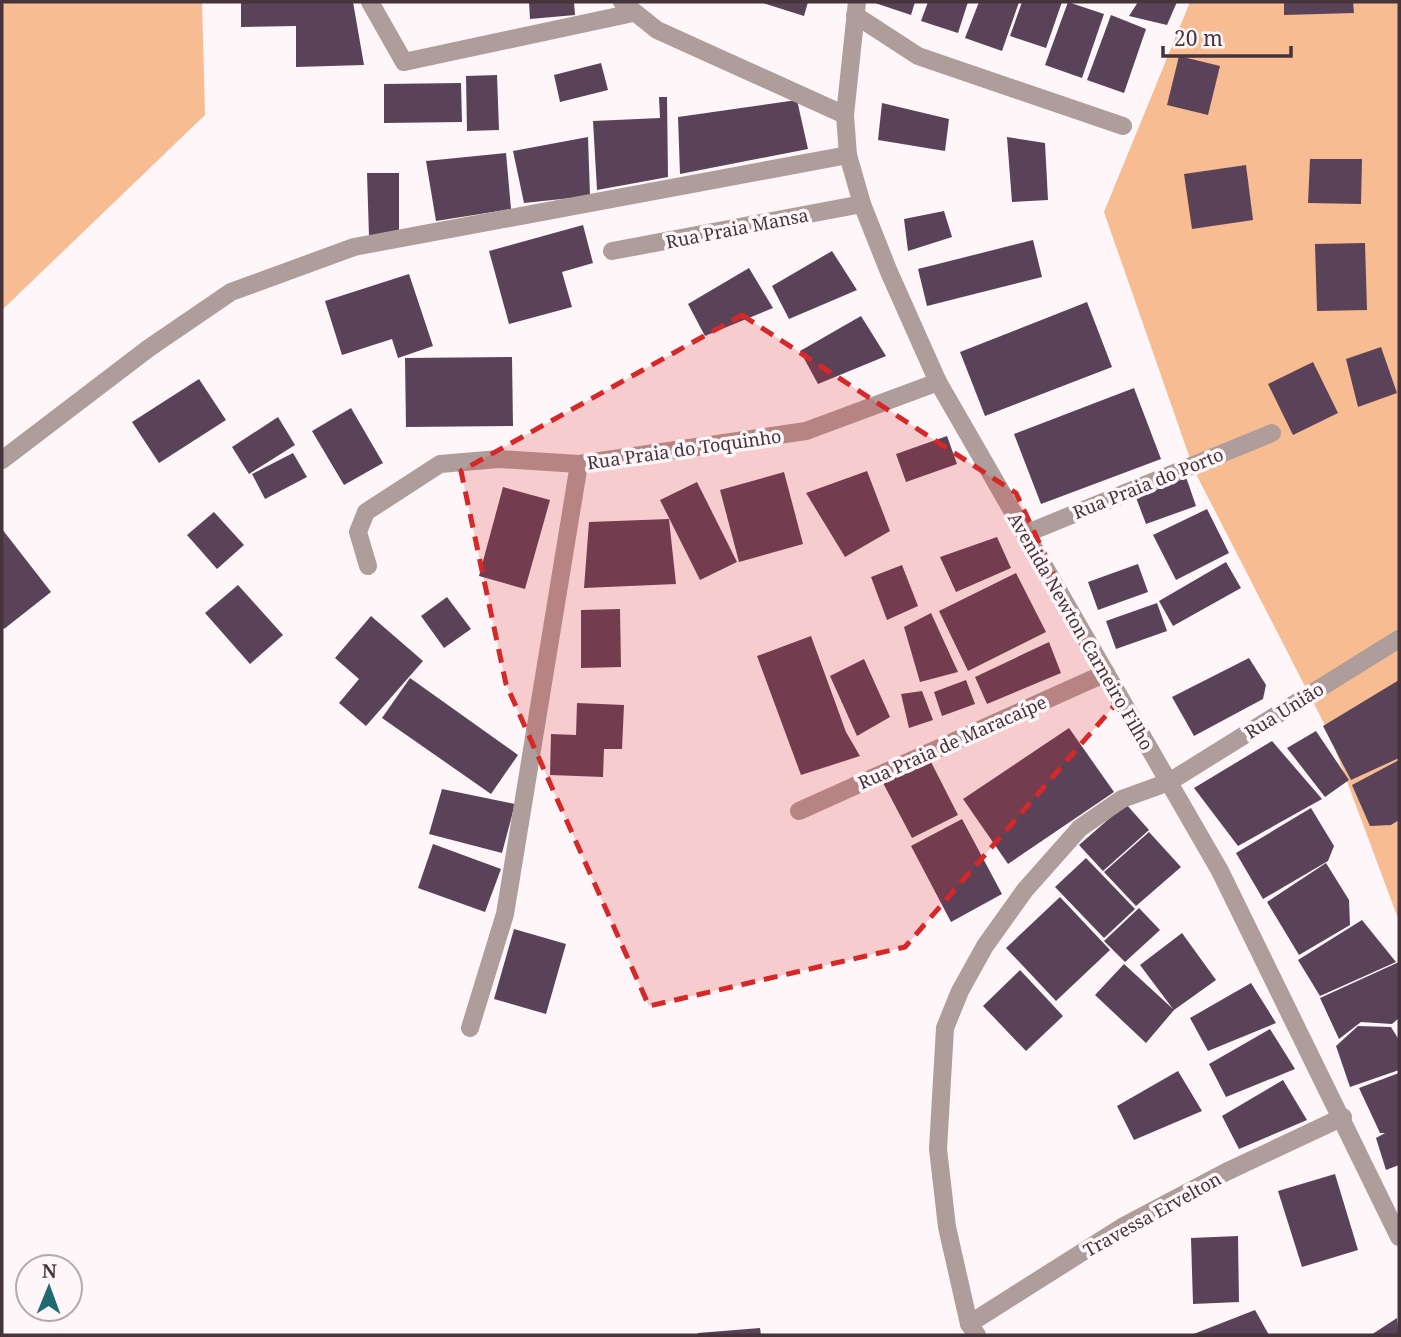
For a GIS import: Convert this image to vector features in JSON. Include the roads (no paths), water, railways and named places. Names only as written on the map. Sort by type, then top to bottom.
[{"type":"street","points":[[370,2],[404,62],[628,8],[657,30],[845,115]]},
{"type":"street","points":[[856,8],[918,56],[1124,127]]},
{"type":"street","name":"Avenida Newton Carneiro Filho","points":[[856,8],[845,115],[848,155],[862,204],[938,382],[1220,871],[1343,1117],[1399,1237]]},
{"type":"street","points":[[2,460],[149,348],[231,292],[342,252],[495,219],[848,155]]},
{"type":"street","name":"Rua Praia Mansa","points":[[612,251],[862,204]]},
{"type":"street","name":"Rua Praia do Toquinho","points":[[368,566],[358,533],[366,512],[440,464],[499,459],[579,464],[806,431],[938,382]]},
{"type":"street","name":"Rua Praia do Porto","points":[[1025,534],[1272,433]]},
{"type":"street","points":[[470,1028],[505,914],[579,464]]},
{"type":"street","name":"Rua União","points":[[973,1330],[947,1227],[938,1149],[945,1028],[960,990],[985,946],[1025,890],[1080,828],[1122,799],[1169,782],[1399,639]]},
{"type":"street","name":"Rua Praia de Maracaípe","points":[[799,811],[1106,673]]},
{"type":"street","name":"Travessa Ervelton","points":[[973,1330],[1122,1227],[1226,1172],[1343,1117]]}]
